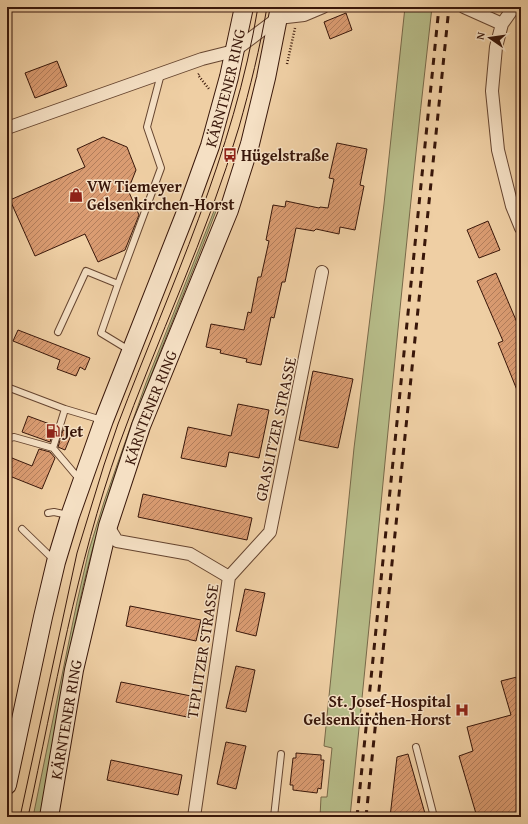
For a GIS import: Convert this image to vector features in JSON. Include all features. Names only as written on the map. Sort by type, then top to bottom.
[{"type":"main road","name":"KÄRNTENER RING","points":[[7,785],[43,617],[56,562],[70,516],[104,420],[210,146],[229,77],[244,7]]},
{"type":"main road","name":"KÄRNTENER RING","points":[[49,817],[74,670],[108,526],[141,426],[228,210],[250,144],[265,83],[279,12]]},
{"type":"street","points":[[7,128],[202,59],[234,51],[279,12],[304,15],[323,7]]},
{"type":"street","points":[[514,7],[502,24],[496,47],[492,91],[498,150],[512,206],[521,228]]},
{"type":"street","points":[[470,10],[502,24]]},
{"type":"street","name":"GRASLITZER STRASSE","points":[[229,577],[270,532],[322,272]]},
{"type":"street","name":"TEPLITZER STRASSE","points":[[108,526],[116,541],[190,554],[229,577],[194,817]]},
{"type":"lane","points":[[131,351],[101,334],[161,168],[147,127],[162,74]]},
{"type":"lane","points":[[58,332],[86,271],[118,284]]},
{"type":"lane","points":[[7,387],[65,410],[104,420]]},
{"type":"lane","points":[[52,448],[65,410]]},
{"type":"lane","points":[[7,439],[14,437],[52,448],[81,482]]},
{"type":"lane","points":[[48,513],[54,512],[70,516]]},
{"type":"lane","points":[[22,529],[56,562]]},
{"type":"lane","points":[[416,747],[434,817]]},
{"type":"lane","points":[[274,817],[281,754]]},
{"type":"green space","points":[[405,7],[432,7],[410,210],[350,817],[320,817],[321,797],[327,797],[332,748],[324,746],[354,448],[384,204]]},
{"type":"green space","points":[[214,211],[216,211],[137,411],[109,492],[79,603],[41,817],[33,817],[89,550],[104,502],[146,383]]},
{"type":"building","points":[[346,13],[352,30],[330,39],[324,22]]},
{"type":"building","points":[[57,61],[67,86],[35,98],[25,73]]},
{"type":"building","name":"VW Tiemeyer Gelsenkirchen-Horst","points":[[103,137],[127,147],[136,170],[128,190],[139,215],[125,250],[98,262],[85,234],[35,256],[10,200],[85,167],[77,149]]},
{"type":"building","points":[[337,143],[367,149],[360,185],[364,186],[355,230],[340,227],[339,234],[316,229],[314,231],[296,228],[285,282],[282,282],[274,318],[271,317],[261,365],[246,362],[247,359],[220,353],[221,350],[206,347],[211,324],[244,330],[248,312],[251,313],[258,277],[261,277],[269,241],[266,240],[273,205],[285,207],[286,201],[319,208],[328,208],[334,179],[329,178]]},
{"type":"building","points":[[488,221],[500,250],[479,258],[467,230]]},
{"type":"building","points":[[496,273],[521,332],[521,400],[498,343],[503,341],[477,281]]},
{"type":"building","points":[[18,330],[90,358],[85,370],[80,367],[76,376],[57,369],[60,360],[13,341]]},
{"type":"building","points":[[313,371],[353,379],[338,448],[299,440]]},
{"type":"building","points":[[238,404],[269,410],[259,458],[229,452],[226,467],[181,458],[188,427],[231,436]]},
{"type":"building","points":[[28,416],[55,426],[50,442],[22,432]]},
{"type":"building","points":[[63,430],[72,433],[65,450],[58,447]]},
{"type":"building","points":[[39,449],[50,452],[55,458],[42,489],[7,475],[7,456],[32,466]]},
{"type":"building","points":[[143,494],[252,518],[247,540],[138,517]]},
{"type":"building","points":[[245,589],[265,593],[256,636],[236,631]]},
{"type":"building","points":[[130,606],[201,620],[196,641],[126,626]]},
{"type":"building","points":[[236,666],[255,670],[246,712],[226,708]]},
{"type":"building","points":[[521,676],[521,817],[477,817],[459,756],[473,751],[467,727],[511,715],[501,681]]},
{"type":"building","points":[[121,682],[191,696],[187,717],[116,702]]},
{"type":"building","points":[[226,742],[246,746],[236,789],[217,784]]},
{"type":"building","points":[[296,753],[321,755],[321,760],[324,760],[321,789],[318,788],[317,793],[293,790],[293,785],[290,785],[293,758],[296,758]]},
{"type":"building","points":[[408,754],[426,817],[390,817],[397,757]]},
{"type":"building","points":[[111,760],[182,775],[178,795],[107,780]]},
{"type":"tram line","points":[[20,817],[77,553],[118,424],[179,270],[217,167],[247,61],[258,7]]},
{"type":"tram line","points":[[28,817],[57,676],[90,537],[119,445],[197,248],[226,168],[251,83],[267,7]]},
{"type":"railway","points":[[357,817],[439,7]]},
{"type":"railway","points":[[366,817],[449,7]]},
{"type":"place","name":"Hügelstraße","points":[[230,155]]},
{"type":"place","name":"VW Tiemeyer Gelsenkirchen-Horst","points":[[76,195]]},
{"type":"place","name":"Jet","points":[[53,431]]},
{"type":"place","name":"St. Josef-Hospital Gelsenkirchen-Horst","points":[[462,710]]}]
